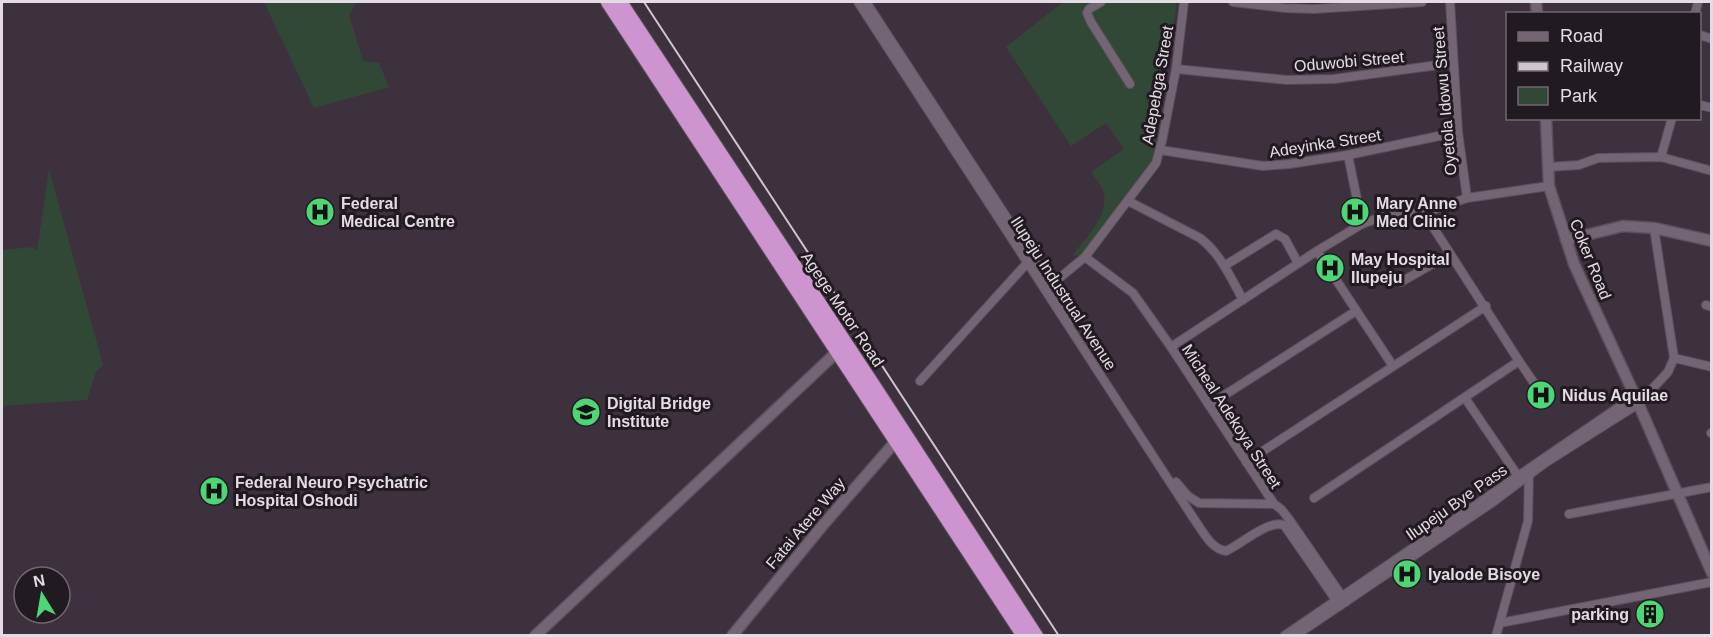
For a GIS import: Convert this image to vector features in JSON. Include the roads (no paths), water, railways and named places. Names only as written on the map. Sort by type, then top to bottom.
[{"type":"highway","name":"Agege Motor Road","points":[[608,2],[837,352],[901,438],[1036,636]]},
{"type":"highway","name":"Agege Motor Road","points":[[620,2],[901,438],[1024,636]]},
{"type":"street","name":"Ilupeju Industrual Avenue","points":[[858,2],[1212,544],[1219,550],[1226,551],[1268,526],[1284,525],[1341,602]]},
{"type":"street","name":"Ilupeju Industrual Avenue","points":[[866,2],[1051,285],[1120,399],[1168,471],[1188,496],[1199,503],[1274,504]]},
{"type":"street","points":[[1101,2],[1089,9],[1087,14],[1130,84]]},
{"type":"street","name":"Adepebga Street","points":[[1051,285],[1084,257],[1153,168],[1160,150],[1176,69],[1184,2]]},
{"type":"street","points":[[1233,2],[1346,8],[1422,2]]},
{"type":"street","name":"Oyetola Idowu Street","points":[[1450,2],[1458,132],[1467,198]]},
{"type":"street","name":"Oduwobi Street","points":[[1176,69],[1287,80],[1334,79],[1453,63]]},
{"type":"street","name":"Coker Road","points":[[1545,120],[1549,186],[1574,264],[1639,398],[1676,494],[1712,573]]},
{"type":"street","points":[[1661,157],[1671,120]]},
{"type":"street","name":"Adeyinka Street","points":[[1160,150],[1263,166],[1348,154],[1458,132]]},
{"type":"street","points":[[1348,154],[1362,224]]},
{"type":"street","points":[[1548,167],[1579,165],[1598,158],[1661,157],[1712,171]]},
{"type":"street","points":[[1171,347],[1298,263],[1362,224],[1387,216],[1424,213],[1467,198],[1549,186]]},
{"type":"street","points":[[1128,201],[1208,244],[1224,266],[1243,300]]},
{"type":"street","points":[[1424,213],[1547,402]]},
{"type":"street","points":[[1566,240],[1623,226],[1654,228],[1712,241]]},
{"type":"street","points":[[1654,228],[1674,358],[1712,367]]},
{"type":"street","points":[[1224,266],[1276,234],[1285,239],[1298,263]]},
{"type":"street","points":[[1317,251],[1394,366]]},
{"type":"street","points":[[1401,282],[1450,254]]},
{"type":"street","name":"Micheal Adekoya Street","points":[[1084,257],[1120,281],[1133,293],[1274,504],[1289,519],[1341,602]]},
{"type":"street","points":[[920,381],[1028,262]]},
{"type":"street","points":[[1246,462],[1486,306]]},
{"type":"street","points":[[1209,405],[1356,311]]},
{"type":"street","points":[[535,636],[837,352]]},
{"type":"street","name":"Ilupeju Bye Pass","points":[[1284,636],[1341,602],[1493,502],[1529,471],[1639,398],[1668,372],[1674,358]]},
{"type":"street","points":[[1314,498],[1519,361]]},
{"type":"street","points":[[1464,398],[1518,476]]},
{"type":"street","name":"Fatai Atere Way","points":[[732,636],[823,525],[901,438]]},
{"type":"street","points":[[1496,636],[1528,521],[1529,471]]},
{"type":"street","name":"Ilupeju Bye Pass","points":[[1295,636],[1518,476],[1529,471]]},
{"type":"street","points":[[1569,514],[1712,487]]},
{"type":"street","points":[[1500,623],[1712,582]]},
{"type":"railway","points":[[644,2],[1059,636]]},
{"type":"place","name":"Federal Medical Centre","points":[[320,212]]},
{"type":"place","name":"Mary Anne Med Clinic","points":[[1355,212]]},
{"type":"place","name":"May Hospital Ilupeju","points":[[1330,268]]},
{"type":"place","name":"Nidus Aquilae","points":[[1541,395]]},
{"type":"place","name":"Digital Bridge Institute","points":[[586,412]]},
{"type":"place","name":"Federal Neuro Psychatric Hospital Oshodi","points":[[214,491]]},
{"type":"place","name":"Iyalode Bisoye","points":[[1407,574]]},
{"type":"place","name":"parking","points":[[1650,614]]}]
